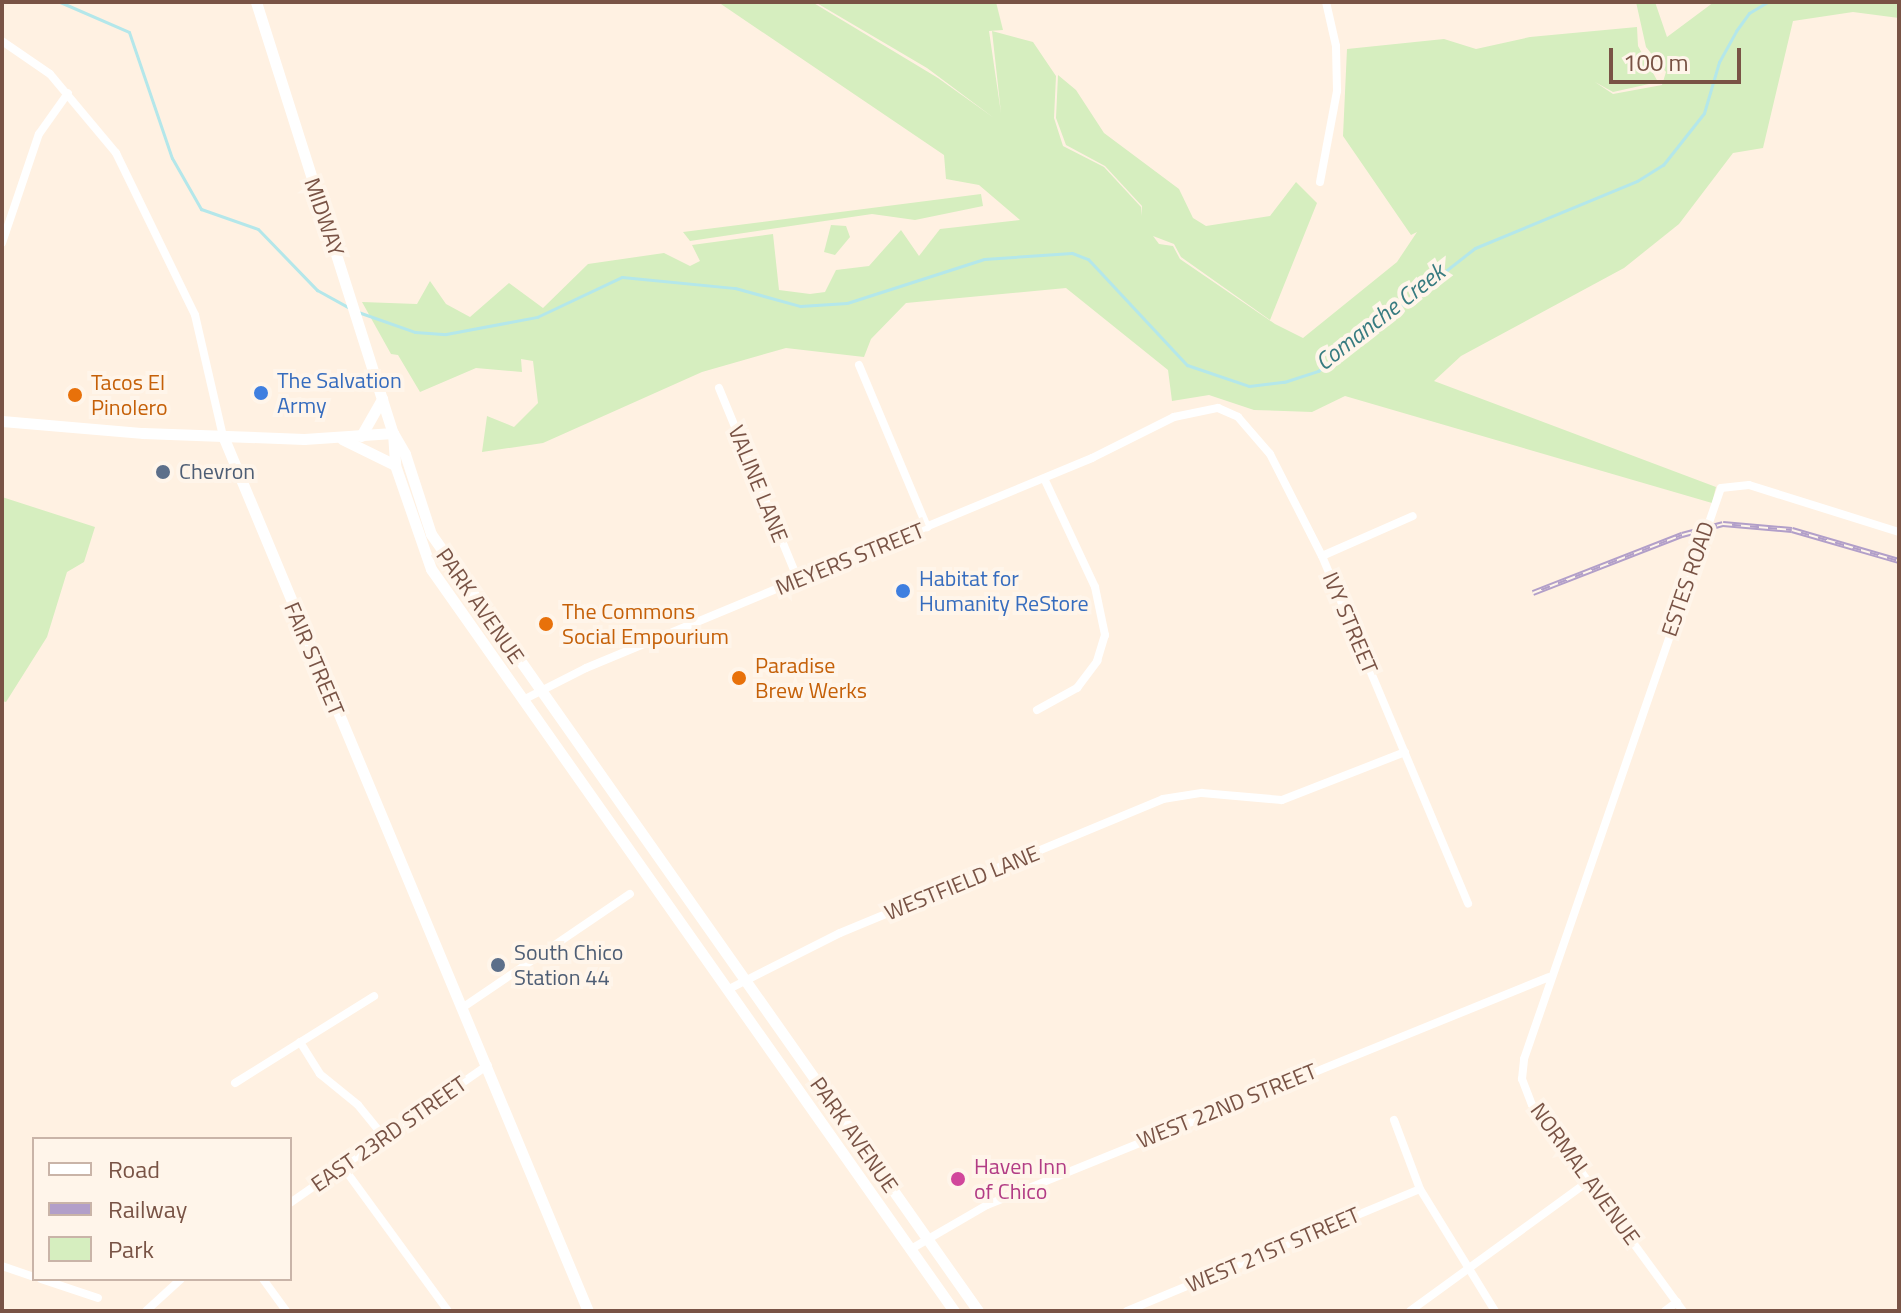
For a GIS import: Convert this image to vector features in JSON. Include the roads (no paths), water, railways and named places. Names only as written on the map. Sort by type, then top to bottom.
[{"type":"main road","name":"MIDWAY","points":[[256,2],[393,433]]},
{"type":"main road","points":[[361,436],[382,399]]},
{"type":"main road","points":[[2,421],[223,436],[341,438],[393,433]]},
{"type":"main road","name":"PARK AVENUE","points":[[393,433],[395,465],[431,569],[954,1311]]},
{"type":"main road","name":"PARK AVENUE","points":[[393,433],[405,454],[431,534],[978,1311]]},
{"type":"main road","name":"FAIR STREET","points":[[223,436],[488,1065],[588,1311]]},
{"type":"main road","points":[[341,438],[395,465]]},
{"type":"street","points":[[1320,182],[1337,91],[1336,46],[1326,2]]},
{"type":"street","name":"FAIR STREET","points":[[2,41],[68,93],[116,153],[195,315],[223,436]]},
{"type":"street","points":[[2,243],[39,134],[68,93]]},
{"type":"street","points":[[859,365],[927,527]]},
{"type":"street","name":"VALINE LANE","points":[[719,388],[798,580]]},
{"type":"street","name":"IVY STREET","points":[[1174,417],[1218,408],[1238,417],[1270,454],[1322,556],[1468,904]]},
{"type":"street","name":"MEYERS STREET","points":[[525,699],[798,580],[1044,478],[1174,417]]},
{"type":"street","points":[[1037,710],[1077,688],[1097,661],[1105,635],[1095,587],[1044,478]]},
{"type":"street","name":"ESTES ROAD","points":[[1595,845],[1721,488],[1749,485],[1899,532]]},
{"type":"street","points":[[1322,556],[1413,516]]},
{"type":"street","name":"WESTFIELD LANE","points":[[729,989],[744,978],[840,933],[1163,799],[1202,793],[1282,800],[1405,752]]},
{"type":"street","name":"NORMAL AVENUE","points":[[1595,845],[1549,977],[1522,1079],[1532,1105],[1683,1311]]},
{"type":"street","points":[[462,1008],[630,894]]},
{"type":"street","name":"WEST 22ND STREET","points":[[911,1249],[999,1200],[1549,977]]},
{"type":"street","points":[[235,1083],[374,996]]},
{"type":"street","points":[[300,1042],[320,1074],[358,1105],[384,1137]]},
{"type":"street","name":"EAST 23RD STREET","points":[[292,1202],[488,1065]]},
{"type":"street","points":[[1394,1120],[1420,1189],[1465,1271],[1495,1311]]},
{"type":"street","points":[[343,1167],[448,1311]]},
{"type":"street","points":[[1410,1311],[1589,1181]]},
{"type":"street","name":"WEST 21ST STREET","points":[[1127,1311],[1420,1189]]},
{"type":"street","points":[[2,1266],[32,1276]]},
{"type":"street","points":[[47,1281],[98,1298]]},
{"type":"street","points":[[146,1311],[179,1281]]},
{"type":"street","points":[[264,1281],[286,1311]]},
{"type":"street","points":[[1665,1311],[1677,1302]]},
{"type":"waterway","name":"Comanche Creek","points":[[60,2],[129,32],[172,158],[201,209],[258,229],[317,290],[351,309]]},
{"type":"waterway","name":"Comanche Creek","points":[[358,312],[415,332],[446,334],[537,317],[622,277],[735,288],[800,306],[847,303],[984,259],[1072,253],[1088,259],[1187,365],[1249,386],[1284,382],[1318,371],[1475,248],[1637,181],[1663,165],[1704,113],[1719,62],[1736,31],[1749,13],[1767,2]]},
{"type":"railway","points":[[1533,593],[1682,535],[1723,524],[1792,530],[1899,561]]},
{"type":"place","name":"The Salvation Army","points":[[261,393]]},
{"type":"place","name":"Tacos El Pinolero","points":[[75,395]]},
{"type":"place","name":"Chevron","points":[[163,472]]},
{"type":"place","name":"Habitat for Humanity ReStore","points":[[903,591]]},
{"type":"place","name":"The Commons Social Empourium","points":[[546,624]]},
{"type":"place","name":"Paradise Brew Werks","points":[[739,678]]},
{"type":"place","name":"South Chico Station 44","points":[[498,965]]},
{"type":"place","name":"Haven Inn of Chico","points":[[958,1179]]}]
